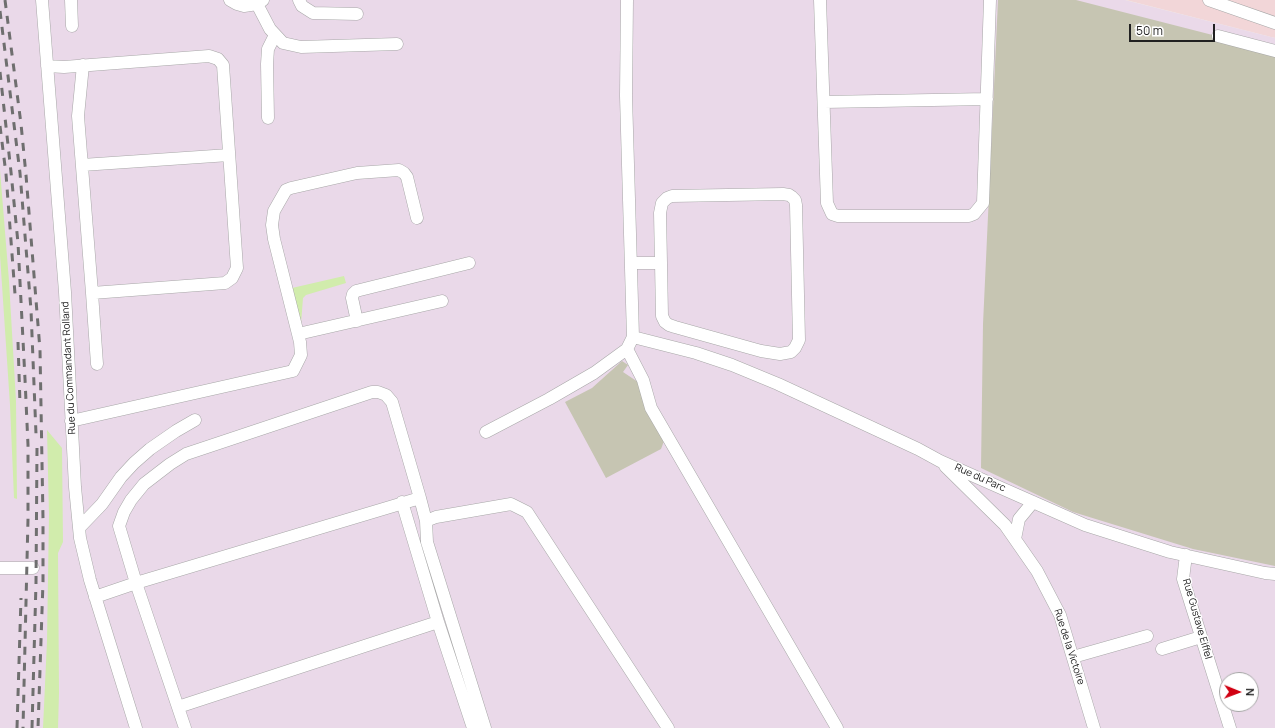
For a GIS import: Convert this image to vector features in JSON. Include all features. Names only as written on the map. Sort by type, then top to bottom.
[{"type":"street","name":"Rue du Commandant Rolland","points":[[42,0],[66,292],[71,421],[79,528],[86,566],[136,728]]},
{"type":"street","points":[[72,0],[72,26]]},
{"type":"street","points":[[230,0],[244,6],[260,2],[270,29],[283,43],[301,47],[397,44]]},
{"type":"street","points":[[299,0],[302,6],[312,13],[357,14]]},
{"type":"street","points":[[486,432],[548,400],[587,377],[627,348],[633,337],[626,96],[627,0]]},
{"type":"street","points":[[820,0],[827,204],[832,214],[838,216],[969,216],[974,214],[983,203],[989,0]]},
{"type":"street","points":[[1209,0],[1275,23]]},
{"type":"street","points":[[268,118],[266,64],[268,49],[275,35]]},
{"type":"street","points":[[1218,36],[1275,51]]},
{"type":"street","points":[[47,66],[64,67],[209,56],[218,59],[223,65],[237,268],[232,278],[225,283],[92,293]]},
{"type":"street","points":[[83,65],[78,116],[97,364]]},
{"type":"street","points":[[824,102],[986,99]]},
{"type":"street","points":[[82,165],[229,155]]},
{"type":"street","points":[[71,421],[293,371],[301,355],[298,334],[274,239],[272,225],[274,211],[286,190],[350,174],[399,170],[407,177],[417,218]]},
{"type":"street","points":[[789,195],[795,200],[796,205],[799,340],[796,348],[791,352],[780,354],[761,351],[669,325],[665,322],[662,316],[661,262],[660,213],[662,203],[667,198],[672,196],[789,195]]},
{"type":"street","points":[[631,263],[661,262]]},
{"type":"street","points":[[357,321],[352,298],[356,291],[469,263]]},
{"type":"street","points":[[298,334],[442,300]]},
{"type":"street","name":"Rue du Parc","points":[[633,337],[696,352],[732,364],[918,448],[940,461],[1085,525],[1170,552],[1275,574]]},
{"type":"street","points":[[627,348],[644,380],[651,408],[837,728]]},
{"type":"street","points":[[185,728],[136,583],[119,526],[124,512],[131,500],[144,484],[186,454],[372,392],[378,392],[386,395],[392,402],[426,521],[427,542],[485,728]]},
{"type":"street","points":[[79,528],[102,504],[121,477],[134,463],[150,449],[176,431],[196,420]]},
{"type":"street","name":"Rue de la Victoire","points":[[940,461],[1005,525],[1037,571],[1060,615],[1094,728]]},
{"type":"street","points":[[95,596],[402,502],[420,498]]},
{"type":"street","points":[[402,502],[438,622],[474,728]]},
{"type":"street","points":[[1016,539],[1019,519],[1033,502]]},
{"type":"street","points":[[426,521],[436,517],[511,504],[527,512],[668,728]]},
{"type":"street","name":"Rue Gustave Eiffel","points":[[1186,555],[1183,579],[1230,728]]},
{"type":"street","points":[[0,568],[33,568]]},
{"type":"street","points":[[178,707],[438,622]]},
{"type":"street","points":[[1073,658],[1147,636]]},
{"type":"street","points":[[1162,649],[1201,637]]},
{"type":"shaded area","points":[[0,0],[1125,0],[1275,38],[1275,728],[0,728]]},
{"type":"shaded area","points":[[998,0],[1076,0],[1275,51],[1275,566],[1193,549],[1073,512],[981,468],[983,324]]},
{"type":"shaded area","points":[[1126,0],[1275,0],[1275,38]]},
{"type":"shaded area","points":[[622,361],[628,365],[623,372],[638,382],[664,441],[661,449],[606,478],[565,402],[592,388]]},
{"type":"green space","points":[[0,170],[9,281],[16,401],[17,499],[14,498],[10,405],[0,255]]},
{"type":"green space","points":[[344,276],[346,283],[306,295],[303,298],[301,324],[292,288]]},
{"type":"green space","points":[[47,430],[62,448],[63,542],[58,553],[58,728],[43,728],[47,641],[49,515]]},
{"type":"railway","points":[[5,0],[21,124],[40,350],[43,582],[38,728]]},
{"type":"railway","points":[[0,11],[20,173],[31,310],[36,434]]},
{"type":"railway","points":[[0,72],[18,243],[28,445],[28,519],[23,728]]},
{"type":"railway","points":[[0,126],[6,174],[15,294]]},
{"type":"railway","points":[[18,342],[20,404]]},
{"type":"railway","points":[[32,728],[36,583],[37,448]]},
{"type":"railway","points":[[17,728],[21,598]]}]
